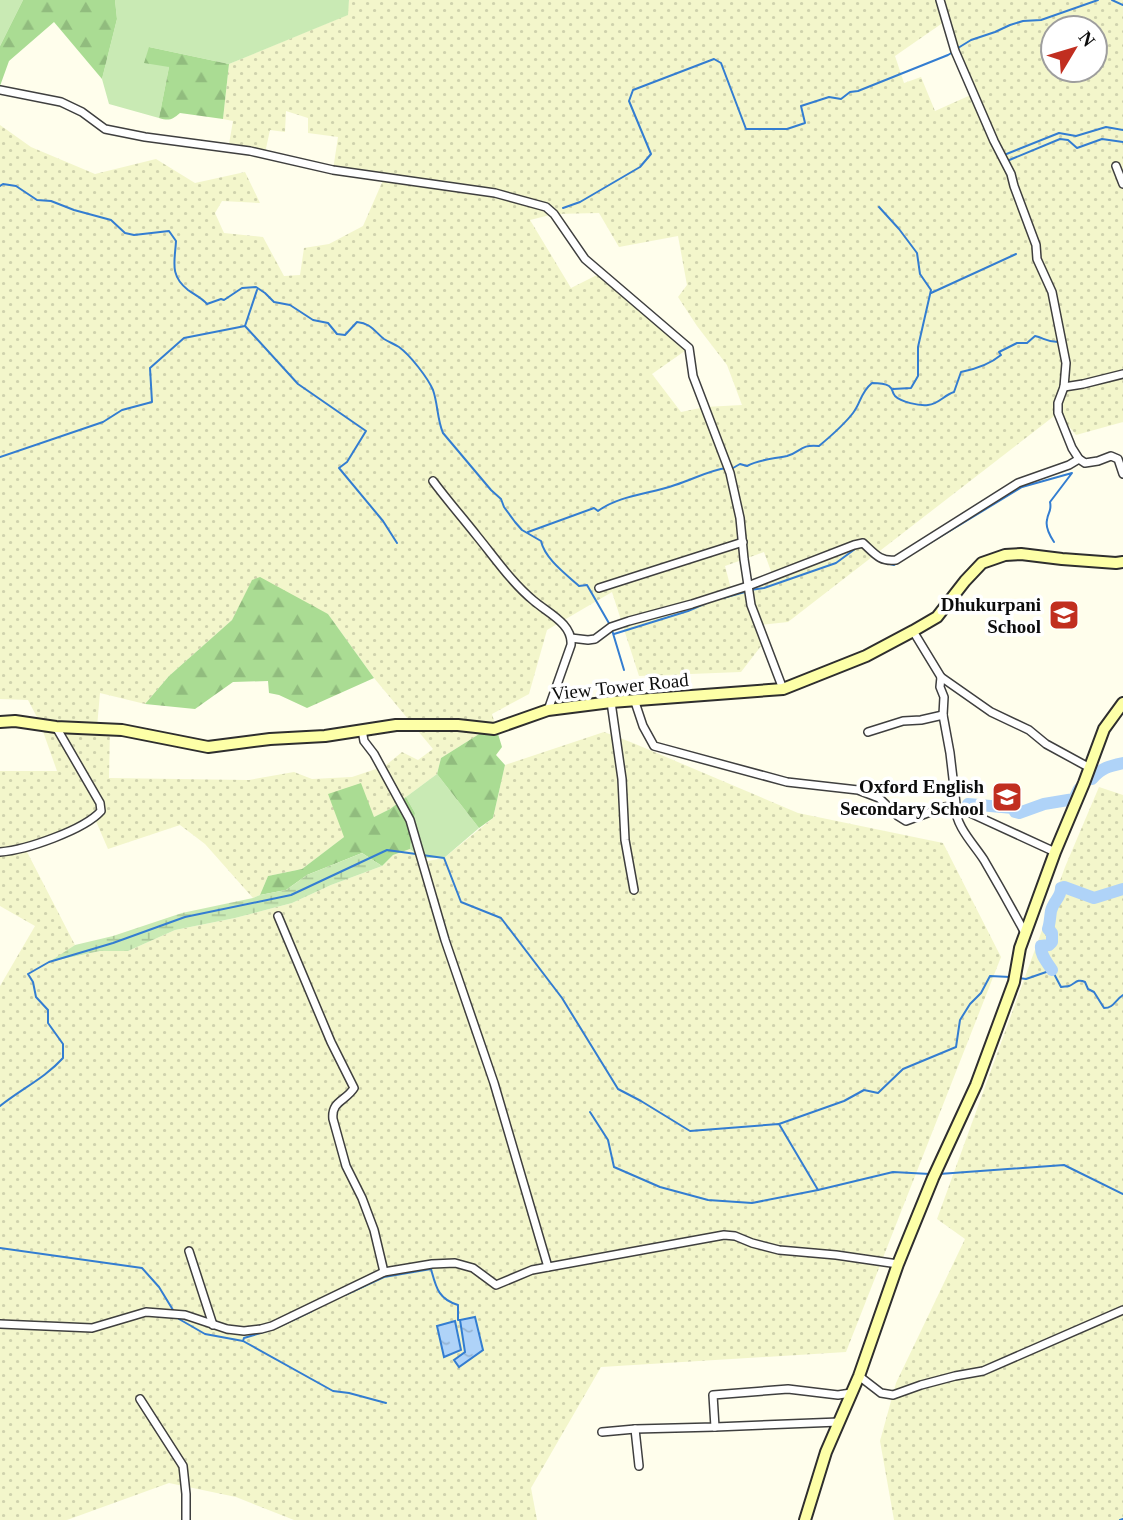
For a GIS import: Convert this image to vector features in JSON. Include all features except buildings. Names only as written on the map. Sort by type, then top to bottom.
[{"type":"street","points":[[940,0],[955,51],[994,141],[1012,174],[1036,245],[1037,259],[1052,292],[1066,363],[1058,413],[1079,459],[1085,463],[1111,456],[1118,459],[1123,474]]},
{"type":"street","points":[[0,90],[61,102],[82,112],[105,129],[250,151],[333,170],[495,194],[546,207],[554,214],[585,259],[689,348],[693,376],[730,473],[740,518],[751,605],[783,689]]},
{"type":"street","points":[[1116,166],[1123,184]]},
{"type":"street","points":[[1064,387],[1123,374]]},
{"type":"street","points":[[572,638],[595,639],[611,627],[748,586],[854,545],[863,543],[880,559],[897,560],[1018,483],[1069,466],[1079,459]]},
{"type":"street","points":[[433,481],[507,573],[570,633],[571,645],[548,710]]},
{"type":"street","points":[[599,588],[743,542]]},
{"type":"street","name":"View Tower Road","points":[[0,722],[15,720],[57,727],[122,730],[208,747],[222,747],[246,741],[325,736],[396,724],[458,725],[494,729],[548,710],[611,702],[783,689],[866,656],[937,617],[982,563],[1004,555],[1021,554],[1123,562]]},
{"type":"street","points":[[914,631],[941,677],[990,712],[1029,730],[1046,744],[1090,768]]},
{"type":"street","points":[[941,677],[956,816],[1025,933]]},
{"type":"street","points":[[611,702],[622,779],[625,840],[635,890]]},
{"type":"street","points":[[635,702],[653,746],[787,782],[858,790],[879,798],[906,821],[944,807],[955,806],[1055,852]]},
{"type":"street","points":[[805,1520],[826,1452],[859,1376],[898,1264],[933,1178],[976,1085],[1015,978],[1020,948],[1055,852],[1104,729],[1123,702]]},
{"type":"street","points":[[868,732],[903,721],[943,715]]},
{"type":"street","points":[[0,852],[25,848],[79,827],[101,811],[100,803],[57,727]]},
{"type":"street","points":[[362,730],[364,741],[374,754],[410,820],[455,972],[494,1083],[548,1267]]},
{"type":"street","points":[[278,916],[331,1042],[354,1088],[334,1107],[333,1119],[346,1166],[374,1230],[384,1272]]},
{"type":"street","points":[[0,1324],[92,1328],[146,1312],[185,1315],[227,1329],[261,1329],[384,1272],[455,1263],[473,1268],[496,1285],[532,1270],[723,1235],[735,1236],[779,1251],[836,1255],[898,1264]]},
{"type":"street","points":[[189,1251],[213,1325]]},
{"type":"street","points":[[859,1376],[881,1393],[893,1395],[921,1384],[983,1371],[1123,1310]]},
{"type":"street","points":[[715,1427],[713,1395],[788,1389],[838,1395],[851,1393]]},
{"type":"street","points":[[140,1399],[183,1466],[186,1520]]},
{"type":"street","points":[[602,1432],[839,1422]]},
{"type":"street","points":[[635,1429],[639,1466]]},
{"type":"green space","points":[[0,0],[23,0],[0,46]]},
{"type":"green space","points":[[23,0],[115,0],[117,19],[102,79],[54,22],[9,61],[0,86],[0,46]]},
{"type":"green space","points":[[115,0],[349,0],[348,15],[229,64],[149,47],[169,67],[159,118],[109,104],[102,79],[117,19]]},
{"type":"green space","points":[[349,0],[1123,0],[1123,422],[1076,435],[1058,413],[788,622],[759,625],[765,641],[741,672],[639,676],[612,592],[547,630],[529,694],[492,714],[495,724],[441,758],[437,774],[302,869],[268,876],[260,895],[253,898],[205,844],[180,825],[108,849],[95,819],[25,848],[75,945],[51,962],[100,951],[128,951],[175,930],[292,903],[382,866],[393,855],[410,849],[422,862],[444,858],[493,818],[505,765],[604,732],[798,813],[943,843],[1001,957],[846,1352],[601,1367],[531,1488],[537,1520],[294,1520],[236,1497],[169,1483],[67,1520],[0,1520],[0,986],[35,926],[0,906],[0,771],[57,771],[40,723],[28,700],[0,699],[0,125],[31,147],[95,174],[156,159],[195,183],[245,172],[260,203],[222,201],[215,213],[224,233],[263,237],[284,276],[300,275],[304,248],[329,244],[363,226],[384,178],[333,170],[338,137],[308,133],[308,118],[286,111],[285,132],[270,130],[265,153],[229,144],[233,121],[223,119],[229,64],[347,15]],"holes":[[[944,22],[973,94],[935,111],[921,77],[904,83],[895,56]],[[599,213],[619,247],[678,236],[687,285],[678,297],[727,365],[742,405],[705,407],[681,412],[652,374],[689,348],[601,273],[571,288],[530,220],[554,214]],[[764,552],[772,574],[731,589],[725,566]],[[252,581],[328,614],[374,678],[433,749],[418,760],[402,752],[385,766],[352,777],[312,779],[294,772],[249,780],[109,778],[110,729],[97,727],[100,693],[145,704],[169,676],[232,620]]]},
{"type":"green space","points":[[149,47],[229,64],[223,119],[180,113],[170,119],[159,118],[169,67],[144,63]]},
{"type":"green space","points":[[260,577],[328,614],[374,678],[307,708],[269,693],[268,681],[233,682],[195,709],[145,704],[169,676],[232,620],[252,580]]},
{"type":"green space","points":[[495,724],[502,747],[496,755],[505,765],[493,818],[479,828],[437,774],[441,758]]},
{"type":"green space","points":[[437,774],[479,828],[444,858],[420,858],[410,849],[415,813],[406,797]]},
{"type":"green space","points":[[361,783],[374,817],[406,797],[415,813],[410,849],[393,855],[382,866],[362,853],[307,875],[286,890],[260,895],[268,876],[302,869],[344,837],[328,794]]},
{"type":"green space","points":[[1099,787],[1123,795],[1123,1520],[894,1520],[880,1441],[896,1383],[965,1239],[937,1219],[1065,867]]},
{"type":"green space","points":[[362,853],[382,866],[292,903],[175,930],[128,951],[100,951],[49,962],[75,945],[113,936],[182,913],[286,890],[307,875]]},
{"type":"water","points":[[475,1317],[483,1350],[459,1367],[454,1360],[465,1352],[460,1320]]},
{"type":"water","points":[[455,1321],[461,1350],[444,1357],[437,1326]]},
{"type":"waterway","points":[[958,48],[1010,25],[1041,20],[1098,0]]},
{"type":"waterway","points":[[1112,0],[1123,5]]},
{"type":"waterway","points":[[563,208],[580,202],[640,167],[651,154],[629,101],[633,90],[714,59],[721,63],[746,129],[787,129],[805,123],[801,106],[829,97],[841,99],[850,92],[953,52]]},
{"type":"waterway","points":[[1004,155],[1059,133],[1076,136],[1106,127],[1123,130]]},
{"type":"waterway","points":[[1007,161],[1060,139],[1068,140],[1077,148],[1102,139],[1123,142]]},
{"type":"waterway","points":[[0,186],[16,186],[37,200],[51,201],[111,220],[125,233],[134,235],[169,231],[176,241],[174,267],[178,279],[207,304],[224,300],[242,288],[256,287],[274,302],[290,305],[313,320],[328,323],[337,334],[345,335],[357,322],[362,323],[399,347],[431,385],[443,433],[501,499],[522,530],[541,541],[551,560],[579,586],[587,585],[610,625]]},
{"type":"waterway","points":[[879,207],[917,253],[920,274],[931,290],[918,347],[918,376],[911,388],[893,389]]},
{"type":"waterway","points":[[931,293],[1016,254]]},
{"type":"waterway","points":[[257,290],[245,326],[298,384],[366,431],[347,462],[339,468],[383,521],[397,543]]},
{"type":"waterway","points":[[0,457],[103,422],[122,410],[152,402],[150,368],[184,338],[245,326]]},
{"type":"waterway","points":[[733,468],[740,464],[747,466],[787,456],[804,447],[819,446],[849,418],[872,383],[889,386],[895,396],[906,402],[928,405],[954,392],[961,372],[987,364],[1001,355],[999,352],[1017,343],[1027,343],[1035,336],[1058,342]]},
{"type":"waterway","points":[[528,532],[594,508],[598,511],[625,498],[727,468]]},
{"type":"waterway","points":[[915,552],[1022,487],[1072,473],[1050,502],[1047,526],[1054,542]]},
{"type":"waterway","points":[[750,590],[764,588],[836,563],[855,549]]},
{"type":"waterway","points":[[881,562],[894,565],[898,562]]},
{"type":"waterway","points":[[723,598],[745,592]]},
{"type":"waterway","points":[[614,634],[711,601]]},
{"type":"waterway","points":[[612,630],[624,670]]},
{"type":"waterway","points":[[1092,779],[1106,768],[1123,763]]},
{"type":"waterway","points":[[968,804],[1013,808],[1019,813],[1044,804],[1074,799],[1079,789]]},
{"type":"waterway","points":[[0,1106],[49,1072],[63,1058],[63,1044],[48,1023],[48,1010],[36,997],[28,974],[49,962],[185,917],[291,895],[387,850],[416,854]]},
{"type":"waterway","points":[[422,855],[444,858],[461,902],[501,918],[562,998],[618,1089],[690,1131],[779,1124],[818,1190],[893,1172],[930,1174]]},
{"type":"waterway","points":[[1052,970],[1041,946],[1052,942],[1052,933],[1048,929],[1051,911],[1061,888],[1094,898],[1123,889]]},
{"type":"waterway","points":[[1019,978],[1026,979],[1052,970],[1061,987],[1078,981],[1085,982],[1104,1008],[1123,995]]},
{"type":"waterway","points":[[779,1124],[844,1101],[864,1090],[878,1093],[903,1069],[956,1047],[960,1020],[981,993],[990,976],[1010,977]]},
{"type":"waterway","points":[[590,1112],[608,1140],[614,1167],[660,1187],[708,1200],[752,1203],[818,1190]]},
{"type":"waterway","points":[[939,1174],[1064,1165],[1123,1194]]},
{"type":"waterway","points":[[0,1248],[142,1268],[159,1287],[173,1310]]},
{"type":"waterway","points":[[345,1295],[384,1277],[431,1269],[436,1287],[442,1296],[458,1305],[460,1320]]},
{"type":"waterway","points":[[276,1328],[312,1311]]},
{"type":"waterway","points":[[179,1319],[205,1334],[243,1341],[333,1391],[386,1403]]},
{"type":"waterway","points":[[243,1341],[244,1338],[267,1331]]},
{"type":"place","name":"Dhukurpani School","points":[[1064,615]]},
{"type":"place","name":"Oxford English Secondary School","points":[[1007,797]]}]
